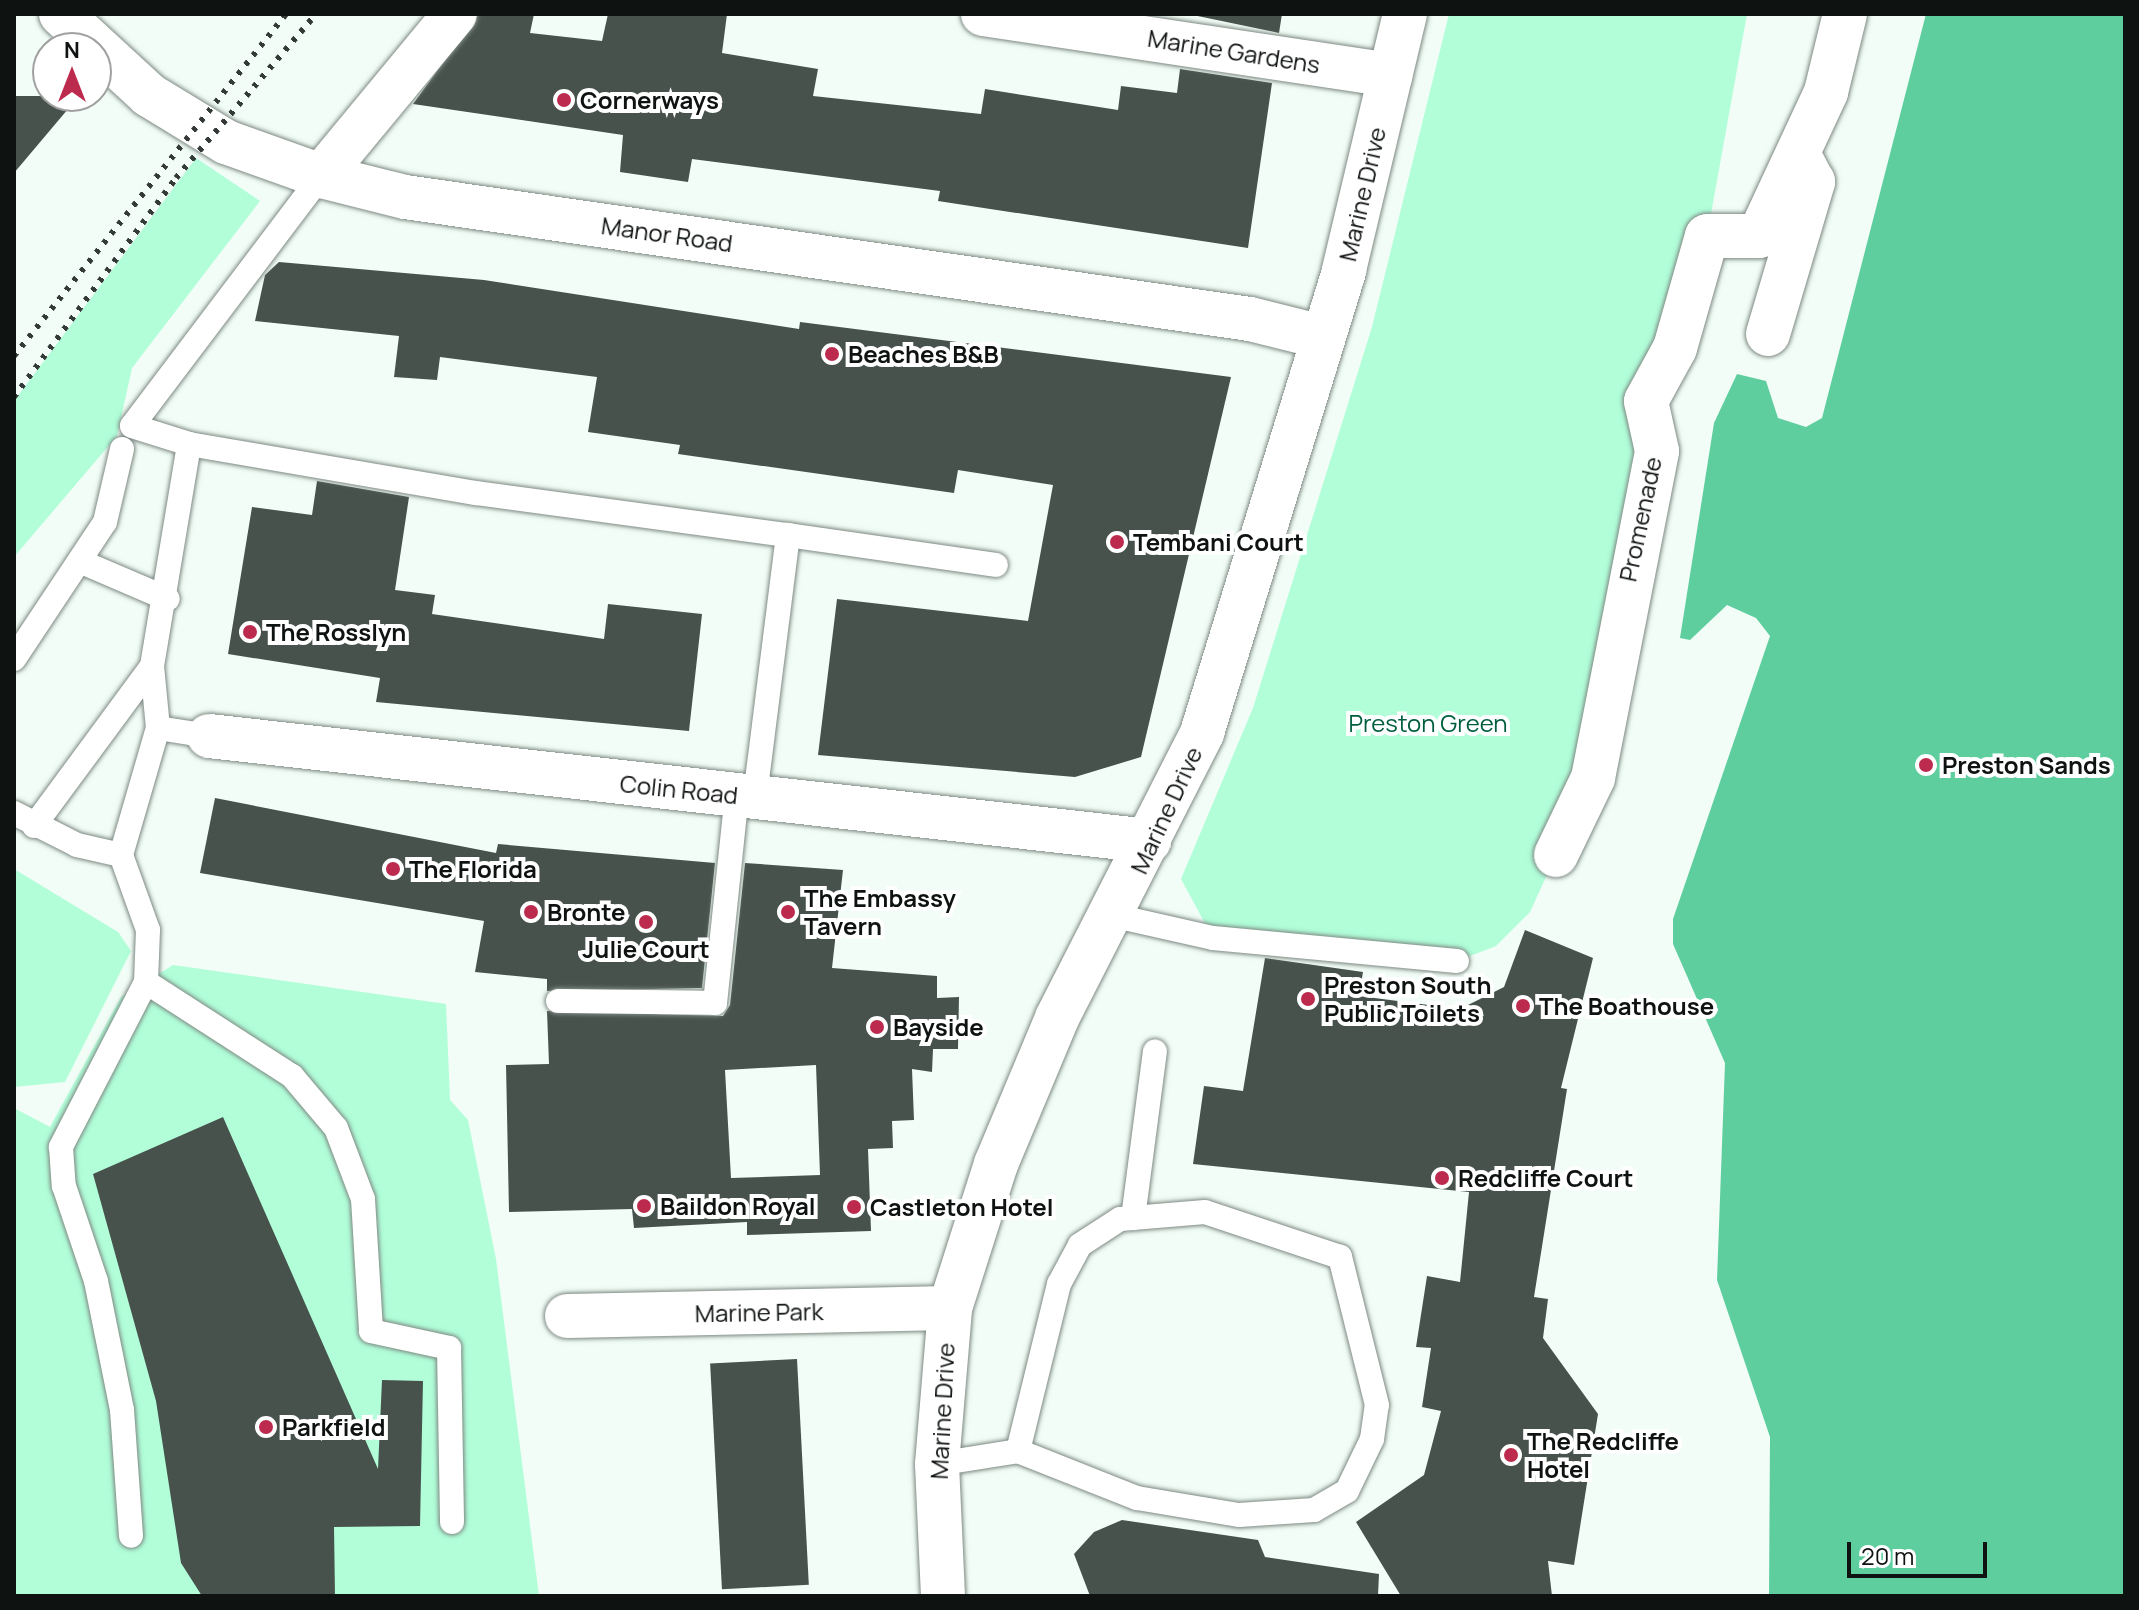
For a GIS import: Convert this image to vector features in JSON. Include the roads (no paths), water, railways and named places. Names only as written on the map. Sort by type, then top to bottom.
[{"type":"street","name":"Manor Road","points":[[61,14],[162,103],[226,142],[321,176],[405,197],[1250,319],[1322,337]]},
{"type":"street","points":[[321,176],[455,14]]},
{"type":"street","name":"Marine Gardens","points":[[983,14],[1106,23],[1390,75]]},
{"type":"street","name":"Marine Drive","points":[[943,1596],[937,1464],[950,1308],[996,1164],[1084,959],[1111,915],[1202,733],[1256,575],[1322,337],[1405,14]]},
{"type":"street","name":"Promenade","points":[[1556,855],[1593,778],[1657,451],[1646,401],[1675,348],[1707,236],[1759,236],[1826,92],[1845,14]]},
{"type":"street","points":[[1768,334],[1813,182],[1797,153]]},
{"type":"street","name":"Colin Road","points":[[209,736],[1149,841]]},
{"type":"street","name":"Marine Park","points":[[567,1316],[950,1308]]},
{"type":"lane","points":[[321,176],[132,426],[189,444],[476,493],[996,565]]},
{"type":"lane","points":[[131,1536],[122,1410],[96,1281],[64,1186],[61,1147],[146,982],[148,930],[121,855],[158,728],[152,666],[168,599],[189,444]]},
{"type":"lane","points":[[14,659],[84,563],[105,522],[122,449]]},
{"type":"lane","points":[[558,1001],[715,1003],[788,535]]},
{"type":"lane","points":[[84,563],[168,599]]},
{"type":"lane","points":[[121,855],[24,820],[152,666]]},
{"type":"lane","points":[[158,728],[209,736]]},
{"type":"lane","points":[[1111,915],[1213,938],[1457,961]]},
{"type":"lane","points":[[146,982],[292,1076],[336,1128],[363,1199],[371,1331],[449,1348],[452,1522]]},
{"type":"lane","points":[[1133,1218],[1155,1051]]},
{"type":"lane","points":[[937,1464],[1018,1451],[1137,1498],[1239,1515],[1314,1510],[1347,1491],[1372,1439],[1377,1405],[1340,1257],[1205,1212],[1133,1218],[1080,1245],[1059,1284],[1018,1451]]},
{"type":"railway","points":[[14,356],[286,14]]},
{"type":"railway","points":[[14,397],[176,178],[316,14]]},
{"type":"place","name":"Cornerways","points":[[564,100]]},
{"type":"place","name":"Beaches B&B","points":[[832,354]]},
{"type":"place","name":"Tembani Court","points":[[1117,542]]},
{"type":"place","name":"The Rosslyn","points":[[250,632]]},
{"type":"place","name":"Preston Sands","points":[[1926,765]]},
{"type":"place","name":"The Florida","points":[[393,869]]},
{"type":"place","name":"Bronte","points":[[531,912]]},
{"type":"place","name":"The Embassy Tavern","points":[[788,912]]},
{"type":"place","name":"Julie Court","points":[[646,922]]},
{"type":"place","name":"Preston South Public Toilets","points":[[1308,999]]},
{"type":"place","name":"The Boathouse","points":[[1523,1006]]},
{"type":"place","name":"Bayside","points":[[877,1027]]},
{"type":"place","name":"Redcliffe Court","points":[[1442,1178]]},
{"type":"place","name":"Baildon Royal","points":[[644,1206]]},
{"type":"place","name":"Castleton Hotel","points":[[854,1207]]},
{"type":"place","name":"Parkfield","points":[[266,1427]]},
{"type":"place","name":"The Redcliffe Hotel","points":[[1511,1455]]},
{"type":"park label","name":"Preston Green","points":[[1428,723]]}]
